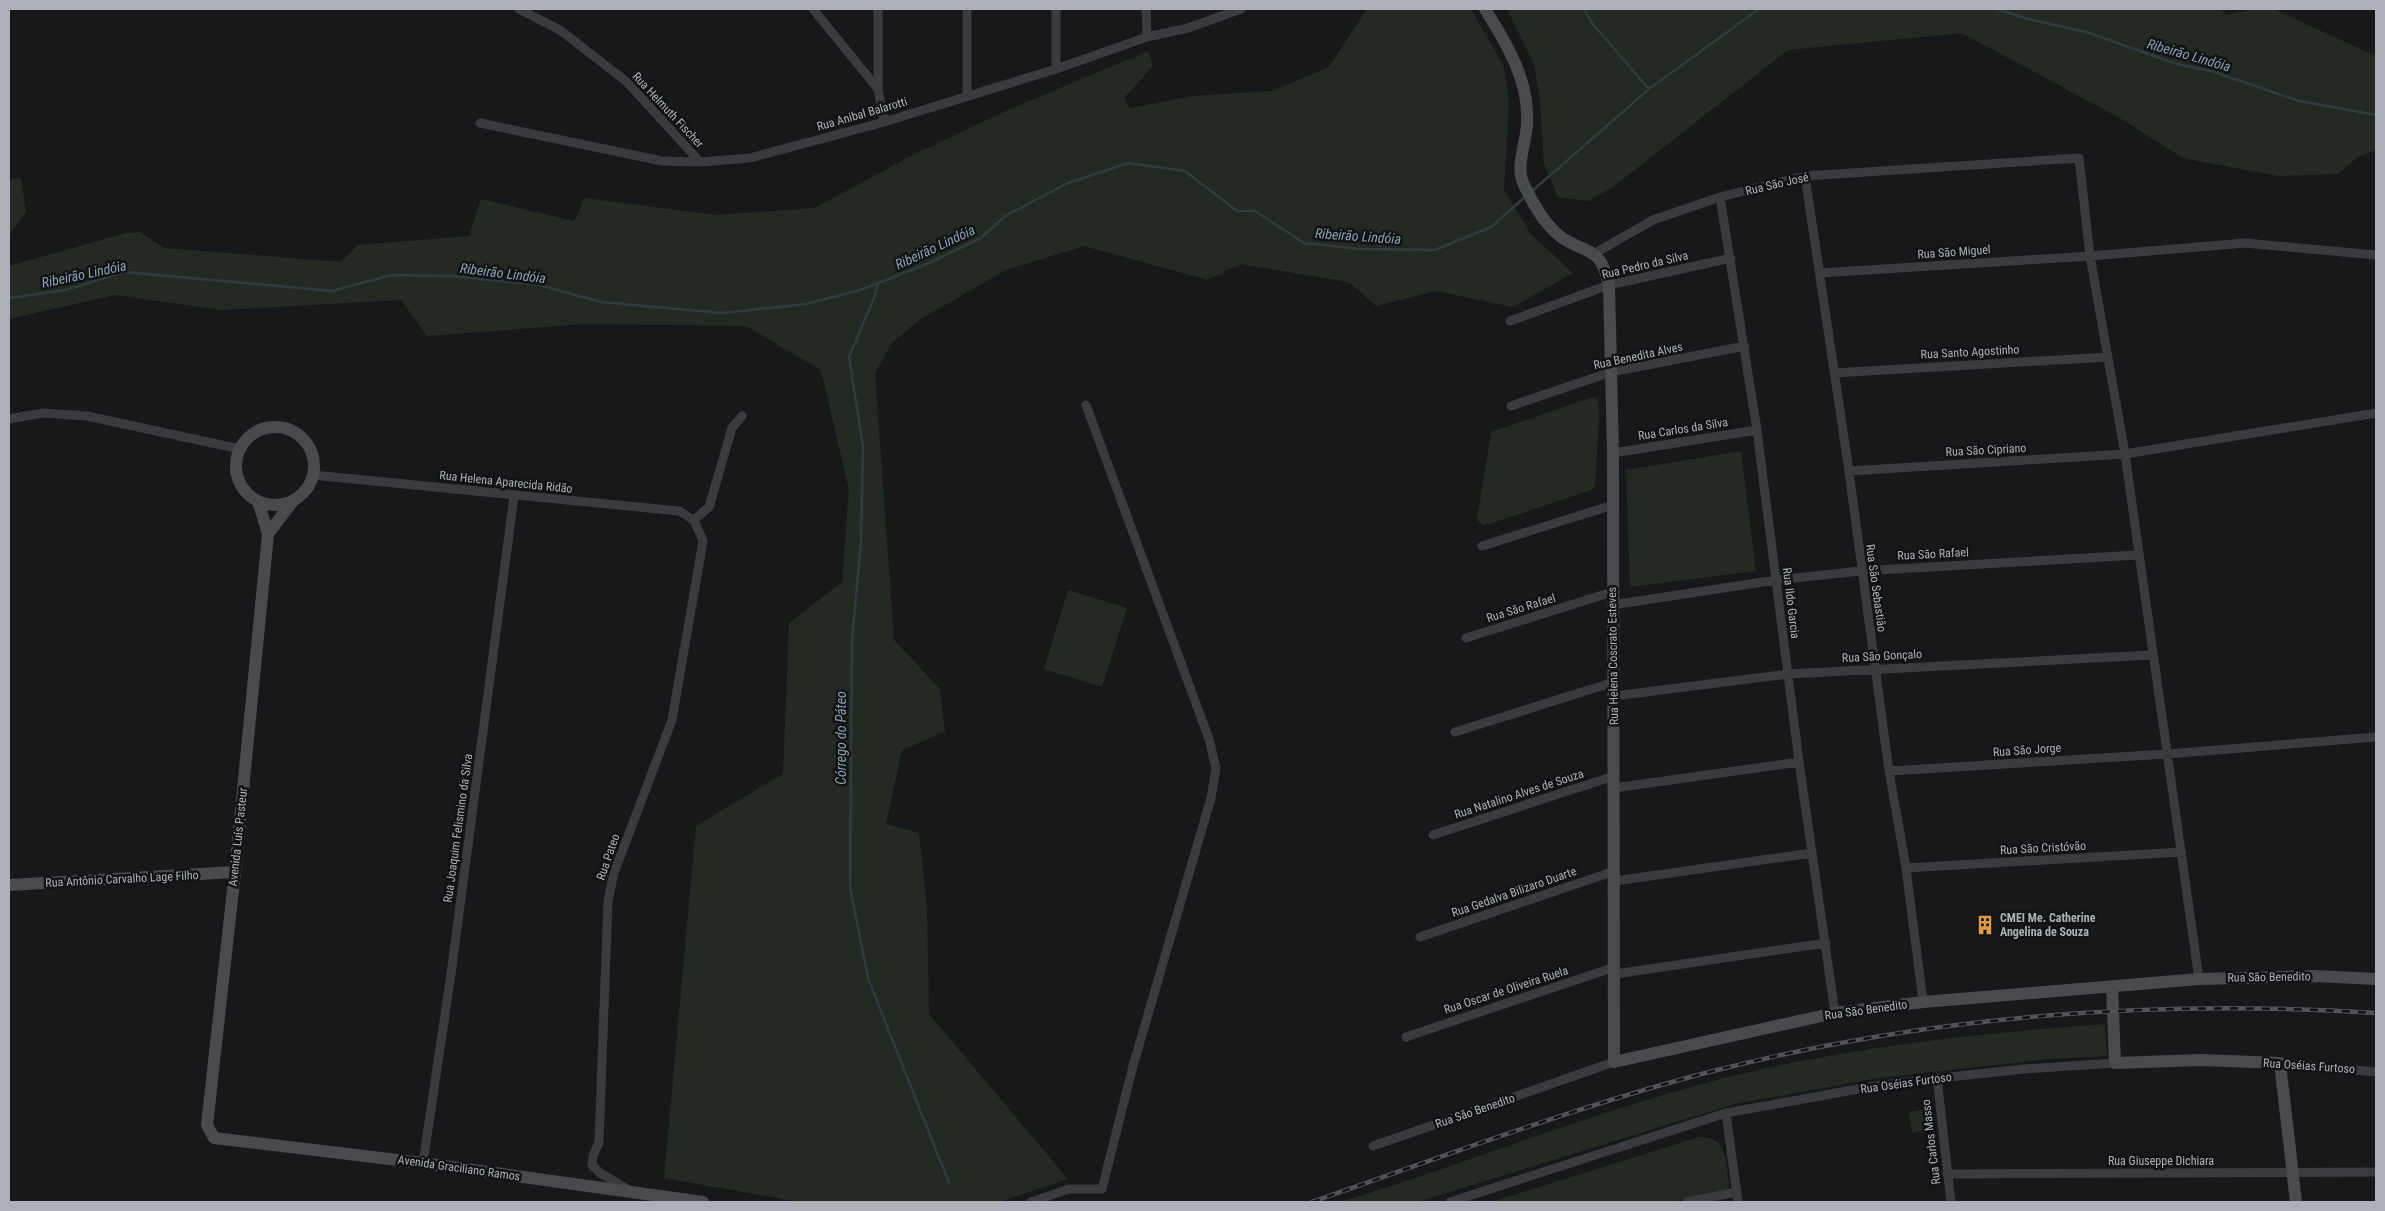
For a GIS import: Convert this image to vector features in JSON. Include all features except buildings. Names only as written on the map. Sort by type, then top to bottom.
[{"type":"street","name":"Rua Helmuth Fischer","points":[[519,9],[560,30],[627,82],[700,162]]},
{"type":"street","points":[[813,9],[878,88]]},
{"type":"street","points":[[878,9],[878,88],[884,122]]},
{"type":"street","points":[[967,9],[967,96]]},
{"type":"street","points":[[1056,9],[1056,69]]},
{"type":"street","points":[[1146,9],[1147,37]]},
{"type":"street","name":"Rua Anibal Balarotti","points":[[480,123],[662,161],[700,162],[750,158],[884,122],[1056,69],[1147,37],[1188,28],[1241,9]]},
{"type":"street","points":[[1485,9],[1508,47],[1525,93],[1528,124],[1521,166],[1522,183],[1536,206],[1561,237],[1596,253]]},
{"type":"street","name":"Rua São José","points":[[1596,253],[1653,220],[1720,197],[1805,176],[2079,158],[2090,256]]},
{"type":"street","name":"Rua São Sebastião","points":[[1805,176],[1849,471],[1889,772],[1906,868],[1923,1002]]},
{"type":"street","name":"Rua Ildo Garcia","points":[[1720,197],[1757,430],[1799,762],[1835,1013]]},
{"type":"street","name":"Rua São Miguel","points":[[1820,273],[2090,256],[2245,243],[2376,255]]},
{"type":"street","name":"Rua Helena Coscrato Esteves","points":[[1596,253],[1606,269],[1609,285],[1613,453],[1614,1062]]},
{"type":"street","points":[[2090,256],[2126,454],[2138,555],[2199,979]]},
{"type":"street","name":"Rua Pedro da Silva","points":[[1510,321],[1609,285],[1731,258]]},
{"type":"street","name":"Rua Benedita Alves","points":[[1511,406],[1611,372],[1745,346]]},
{"type":"street","name":"Rua Santo Agostinho","points":[[1834,373],[2108,357]]},
{"type":"street","points":[[1031,1202],[1069,1189],[1102,1189],[1133,1066],[1211,798],[1216,768],[1208,739],[1086,405]]},
{"type":"street","points":[[9,419],[42,413],[87,416],[240,449]]},
{"type":"street","name":"Rua São Cipriano","points":[[1849,471],[2126,454],[2376,413]]},
{"type":"street","points":[[694,520],[709,507],[732,428],[742,416]]},
{"type":"street","points":[[268,534],[293,501],[302,494],[313,475],[314,462],[310,449],[302,438],[291,430],[278,427],[264,428],[252,434],[236,456],[235,470],[239,482],[247,494],[258,501],[271,505],[293,501]]},
{"type":"street","name":"Rua Carlos da Silva","points":[[1613,453],[1757,430]]},
{"type":"street","name":"Rua Helena Aparecida Ridão","points":[[313,475],[679,511],[694,520]]},
{"type":"street","name":"Rua Joaquim Felismino da Silva","points":[[423,1163],[451,974],[514,496]]},
{"type":"street","name":"Avenida Luís Pasteur","points":[[214,1138],[207,1125],[235,872],[268,534],[258,501]]},
{"type":"street","points":[[1482,546],[1613,505]]},
{"type":"street","name":"Rua Pateo","points":[[632,1191],[600,1172],[592,1165],[593,1156],[599,1142],[608,901],[614,873],[672,720],[703,541],[694,520]]},
{"type":"street","name":"Rua São Rafael","points":[[1466,638],[1612,598],[1861,571],[2138,555]]},
{"type":"street","name":"Rua São Gonçalo","points":[[1614,696],[1788,674],[2152,655]]},
{"type":"street","points":[[1455,732],[1614,682]]},
{"type":"street","name":"Rua São Jorge","points":[[1889,772],[2167,754],[2376,737]]},
{"type":"street","name":"Rua Natalino Alves de Souza","points":[[1433,835],[1614,782],[1799,762]]},
{"type":"street","name":"Rua São Cristóvão","points":[[1906,868],[2182,852]]},
{"type":"street","name":"Rua Gedalva Bilizaro Duarte","points":[[1420,938],[1615,876],[1812,853]]},
{"type":"street","name":"Rua Antônio Carvalho Lage Filho","points":[[9,885],[235,872]]},
{"type":"street","name":"Rua Oscar de Oliveira Ruela","points":[[1406,1037],[1615,971],[1826,943]]},
{"type":"street","name":"Rua São Benedito","points":[[1373,1146],[1614,1062],[1835,1013],[1923,1002],[2199,979],[2314,976],[2376,979]]},
{"type":"street","points":[[2112,986],[2115,1063]]},
{"type":"street","name":"Rua Oséias Furtoso","points":[[1450,1202],[1726,1113],[1875,1086],[2024,1069],[2201,1060],[2280,1063],[2376,1072]]},
{"type":"street","points":[[2280,1063],[2296,1202]]},
{"type":"street","name":"Rua Carlos Masso","points":[[1937,1078],[1951,1202]]},
{"type":"street","points":[[1726,1113],[1738,1202]]},
{"type":"street","name":"Avenida Graciliano Ramos","points":[[214,1138],[423,1163],[703,1202]]},
{"type":"street","name":"Rua Giuseppe Dichiara","points":[[1947,1174],[2292,1174],[2376,1172]]},
{"type":"street","points":[[1686,1202],[1736,1192]]},
{"type":"shaded area","points":[[1367,9],[1471,9],[1504,67],[1509,101],[1504,190],[1530,233],[1573,273],[1513,307],[1436,291],[1376,306],[1349,282],[1240,264],[1208,280],[1084,246],[1006,270],[919,320],[892,343],[875,373],[894,640],[940,689],[945,732],[902,750],[886,824],[919,833],[927,909],[929,1014],[1068,1179],[999,1202],[800,1202],[664,1178],[696,826],[783,774],[789,623],[842,582],[849,490],[821,370],[746,326],[584,324],[427,336],[401,300],[221,310],[115,295],[9,319],[9,266],[126,233],[140,232],[164,248],[341,262],[358,245],[469,236],[481,199],[574,221],[585,198],[716,215],[815,208],[907,158],[999,114],[1148,51],[1153,66],[1124,98],[1130,108],[1193,96],[1273,91],[1329,67]]},
{"type":"shaded area","points":[[1507,9],[2221,9],[2226,15],[2254,9],[2273,9],[2376,56],[2376,150],[2358,157],[2338,174],[2278,176],[2183,158],[2118,117],[1962,33],[1788,50],[1613,187],[1588,201],[1558,197],[1544,164],[1540,100],[1534,64]]},
{"type":"shaded area","points":[[21,178],[26,212],[9,235],[9,179]]},
{"type":"shaded area","points":[[1593,397],[1598,400],[1599,417],[1595,486],[1591,490],[1489,524],[1483,525],[1477,520],[1491,432]]},
{"type":"shaded area","points":[[1741,451],[1756,571],[1630,587],[1626,470]]},
{"type":"shaded area","points":[[1068,590],[1127,608],[1102,687],[1044,669]]},
{"type":"shaded area","points":[[2105,1024],[2107,1056],[2051,1059],[1878,1078],[1735,1104],[1417,1202],[1341,1202],[1614,1110],[1755,1071],[1804,1060],[1904,1044]]},
{"type":"shaded area","points":[[1927,1109],[1930,1130],[1912,1133],[1909,1112]]},
{"type":"shaded area","points":[[1699,1137],[1708,1138],[1720,1145],[1725,1159],[1729,1183],[1728,1189],[1719,1193],[1670,1202],[1491,1202]]},
{"type":"waterway","points":[[1584,9],[1592,23],[1649,89]]},
{"type":"waterway","name":"Ribeirão Lindóia","points":[[1531,192],[1649,89],[1759,9]]},
{"type":"waterway","name":"Ribeirão Lindóia","points":[[1997,9],[2028,19],[2086,32],[2177,64],[2211,71],[2299,101],[2376,115]]},
{"type":"waterway","name":"Ribeirão Lindóia","points":[[9,298],[65,290],[125,272],[332,291],[391,275],[451,276],[539,285],[601,302],[722,313],[806,304],[860,290],[927,264],[981,238],[1005,216],[1068,183],[1128,163],[1185,171],[1237,211],[1255,211],[1304,243],[1360,249],[1435,250],[1491,227],[1525,197]]},
{"type":"waterway","name":"Córrego do Páteo","points":[[878,283],[874,298],[849,357],[863,447],[861,542],[852,640],[850,887],[868,978],[949,1183]]},
{"type":"railway","points":[[1312,1202],[1511,1132],[1662,1085],[1794,1052],[1877,1037],[1959,1025],[2042,1016],[2126,1011],[2209,1008],[2293,1009],[2376,1013]]},
{"type":"place","name":"CMEI Me. Catherine Angelina de Souza","points":[[1985,925]]}]
